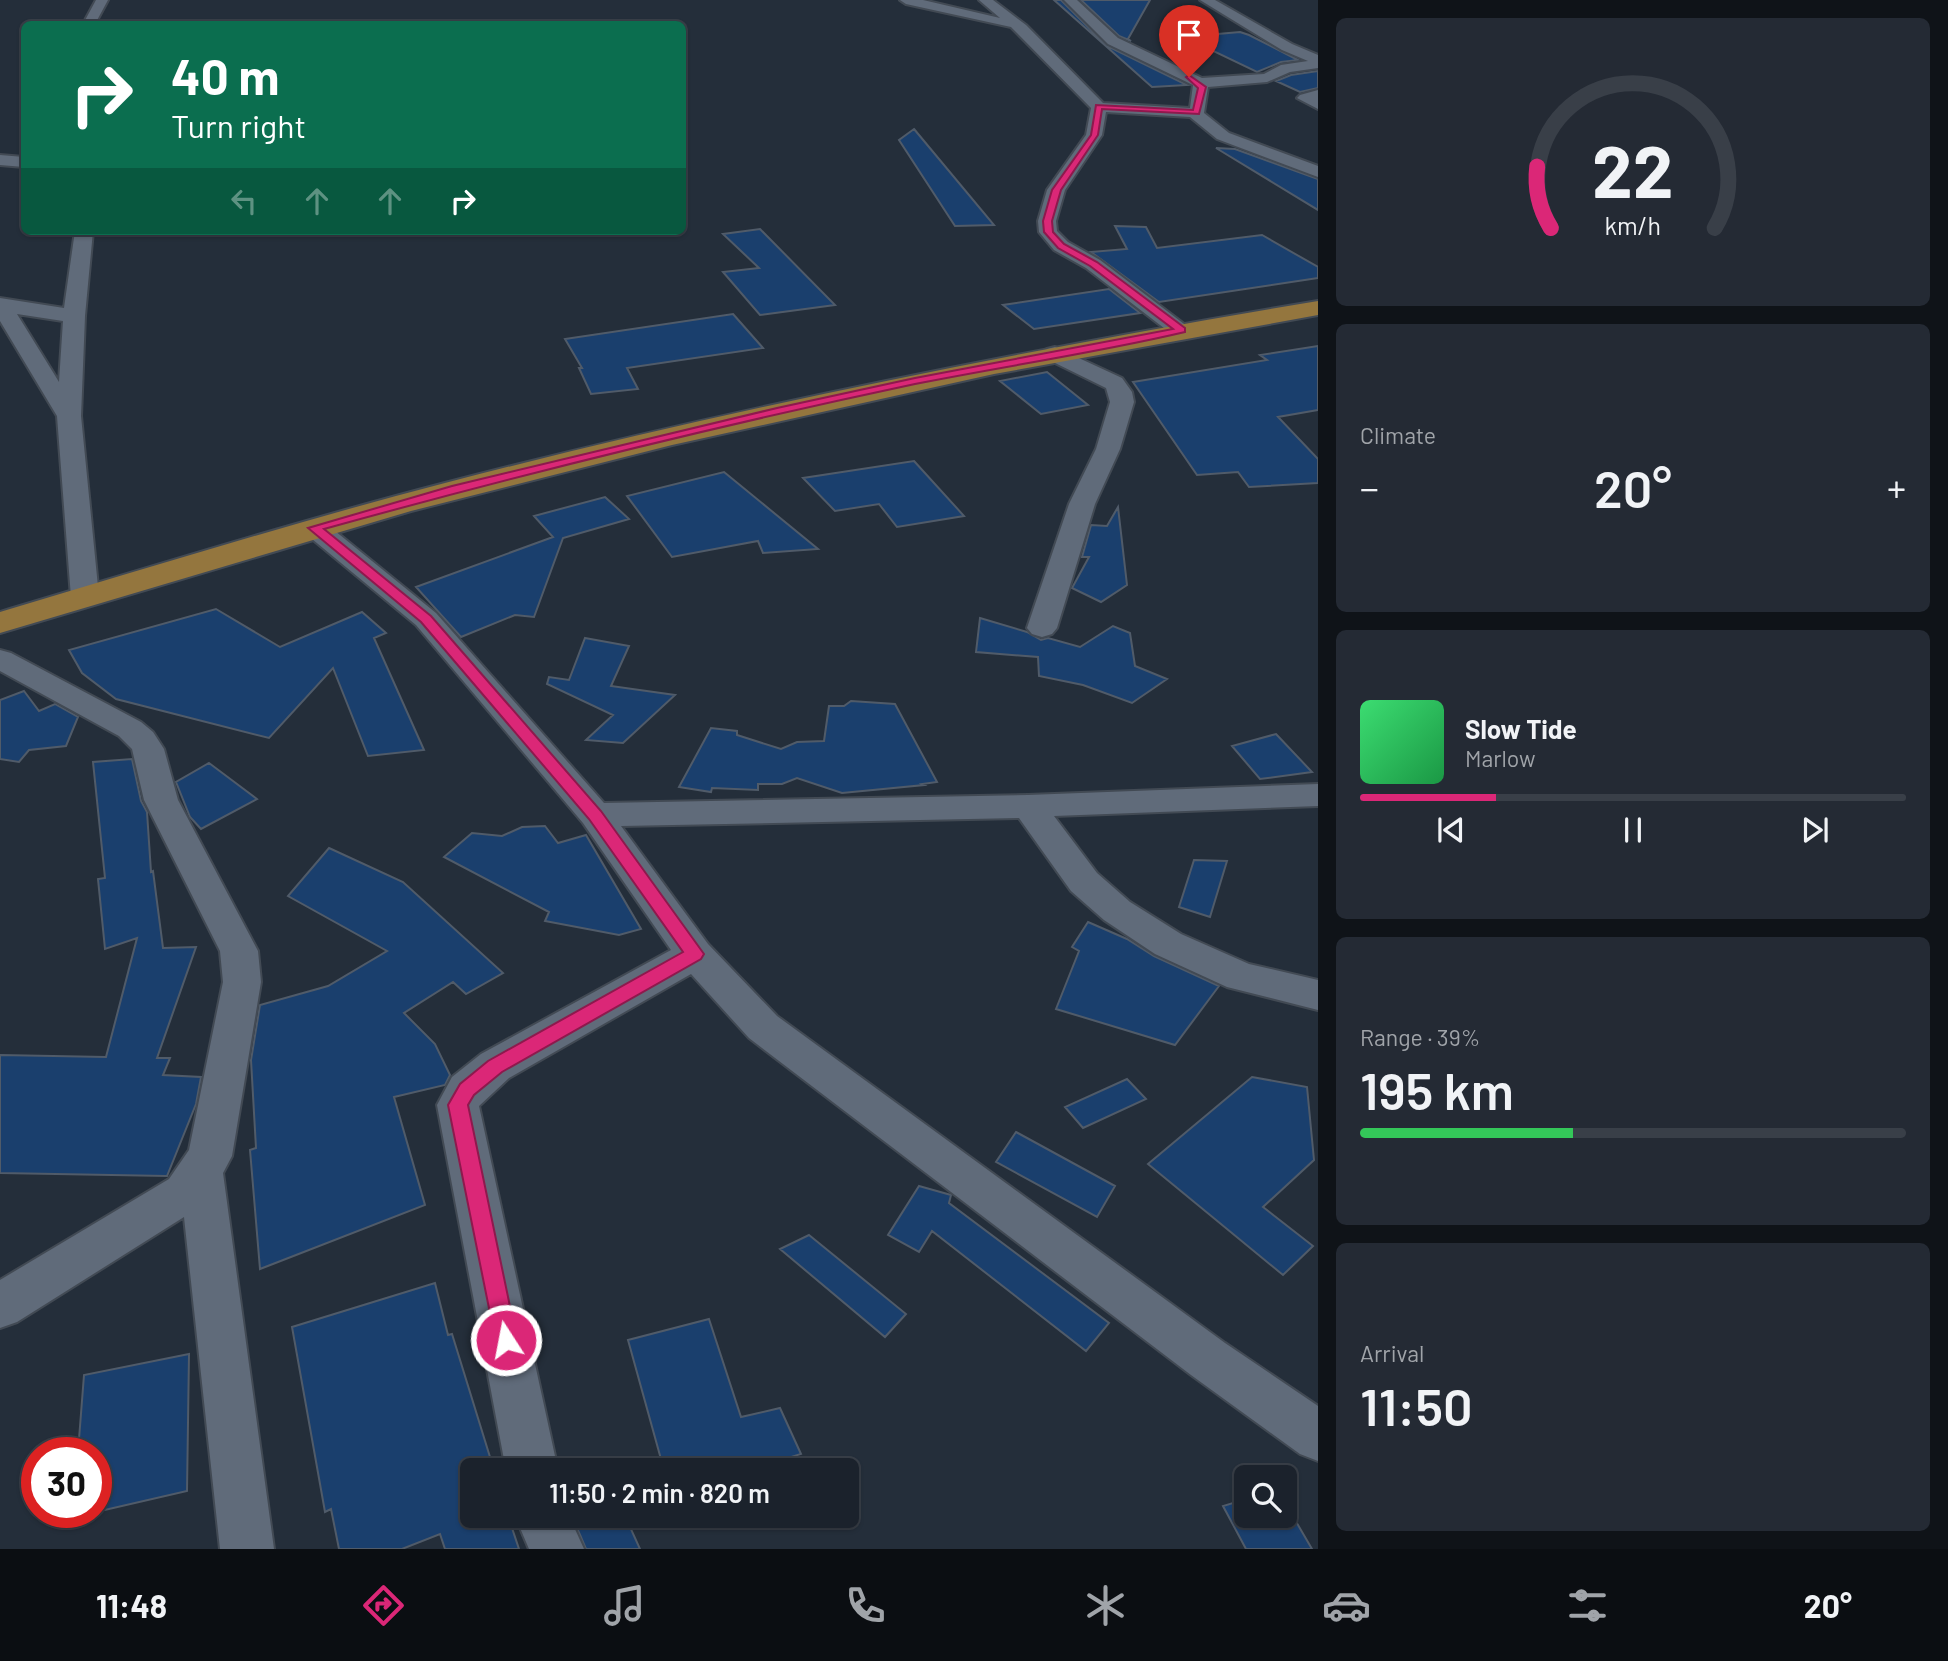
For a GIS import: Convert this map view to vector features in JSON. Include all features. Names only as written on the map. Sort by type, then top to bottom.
[{"type":"highway","points":[[0,623],[315,528],[639,443],[903,384],[1181,330],[1318,308]]},
{"type":"street","points":[[91,21],[102,0]]},
{"type":"street","points":[[906,0],[1021,28]]},
{"type":"street","points":[[985,0],[1021,28],[1099,107],[1196,113],[1223,136],[1318,172]]},
{"type":"street","points":[[1070,0],[1113,41],[1199,83],[1267,78],[1286,68],[1318,62]]},
{"type":"street","points":[[1206,0],[1318,62]]},
{"type":"street","points":[[1196,113],[1202,94],[1199,83]]},
{"type":"street","points":[[1318,95],[1305,98],[1318,104]]},
{"type":"street","points":[[1099,107],[1094,135],[1056,190],[1047,221],[1048,232],[1061,246],[1093,264],[1181,330]]},
{"type":"street","points":[[0,160],[21,162]]},
{"type":"street","points":[[84,235],[74,316],[69,416],[85,597]]},
{"type":"street","points":[[1,305],[74,316]]},
{"type":"street","points":[[1,305],[69,416]]},
{"type":"street","points":[[1042,628],[1082,504],[1108,449],[1122,402],[1121,391],[1114,383],[1055,354]]},
{"type":"street","points":[[315,528],[426,619],[595,815],[695,954],[763,1027],[1208,1359],[1318,1436]]},
{"type":"street","points":[[0,659],[130,729],[142,739],[161,800],[239,951],[242,982],[210,1156],[201,1174],[185,1193],[0,1306]]},
{"type":"street","points":[[595,815],[1028,806],[1318,796]]},
{"type":"street","points":[[1028,806],[1084,882],[1117,911],[1168,944],[1241,977],[1318,995]]},
{"type":"street","points":[[530,1458],[458,1105],[467,1089],[495,1066],[695,954]]},
{"type":"street","points":[[201,1174],[247,1549]]},
{"type":"street","points":[[547,1528],[557,1549]]},
{"type":"building","points":[[1054,0],[1061,0],[1107,46],[1187,85],[1152,87]]},
{"type":"building","points":[[1081,0],[1150,0],[1128,39],[1131,41],[1119,36]]},
{"type":"building","points":[[1240,32],[1298,60],[1281,62],[1257,72],[1184,37]]},
{"type":"building","points":[[1318,71],[1318,88],[1300,92],[1276,81],[1291,75]]},
{"type":"building","points":[[914,129],[994,225],[955,226],[899,140]]},
{"type":"building","points":[[1216,148],[1235,149],[1318,179],[1318,210]]},
{"type":"building","points":[[1115,226],[1146,227],[1157,248],[1262,235],[1318,267],[1318,278],[1159,302],[1091,252],[1127,249]]},
{"type":"building","points":[[760,229],[835,305],[760,315],[723,272],[759,268],[723,234]]},
{"type":"building","points":[[1109,289],[1140,313],[1034,329],[1003,305]]},
{"type":"building","points":[[733,314],[763,348],[627,368],[638,389],[591,394],[579,368],[582,368],[565,339]]},
{"type":"building","points":[[1318,346],[1318,410],[1278,417],[1318,459],[1318,483],[1249,487],[1238,472],[1197,475],[1133,382],[1267,360],[1260,355]]},
{"type":"building","points":[[1047,372],[1088,405],[1041,414],[1000,381]]},
{"type":"building","points":[[914,461],[964,516],[897,527],[879,504],[835,511],[803,478]]},
{"type":"building","points":[[724,472],[818,549],[763,553],[758,541],[672,557],[627,496]]},
{"type":"building","points":[[605,497],[629,519],[563,538],[534,617],[515,615],[461,637],[416,587],[553,537],[534,516]]},
{"type":"building","points":[[1118,507],[1127,585],[1101,602],[1072,588],[1089,557],[1082,557],[1091,525],[1107,526]]},
{"type":"building","points":[[216,609],[280,647],[362,612],[386,633],[374,638],[424,750],[368,756],[333,668],[269,738],[116,699],[82,673],[69,650]]},
{"type":"building","points":[[980,618],[1027,632],[1041,640],[1048,638],[1080,647],[1113,626],[1130,633],[1135,666],[1167,679],[1132,703],[1083,685],[1039,676],[1038,657],[976,652]]},
{"type":"building","points":[[585,638],[629,646],[611,686],[675,695],[623,743],[586,740],[613,715],[547,684],[549,677],[569,680]]},
{"type":"building","points":[[24,691],[39,711],[55,704],[78,717],[66,746],[29,750],[19,762],[0,759],[0,700]]},
{"type":"building","points":[[851,701],[895,704],[937,782],[842,793],[797,778],[782,784],[758,784],[758,790],[712,788],[711,792],[679,787],[711,728],[737,731],[737,735],[781,749],[797,742],[824,741],[829,706],[844,706]]},
{"type":"building","points":[[1276,734],[1312,772],[1260,779],[1232,746]]},
{"type":"building","points":[[132,759],[141,801],[147,812],[151,872],[153,871],[163,948],[196,947],[157,1058],[170,1058],[163,1075],[201,1077],[196,1104],[167,1176],[0,1173],[0,1055],[106,1057],[137,938],[105,949],[98,879],[105,878],[93,762]]},
{"type":"building","points":[[209,763],[257,799],[201,829],[190,817],[176,782]]},
{"type":"building","points":[[545,826],[558,843],[586,835],[641,929],[619,935],[545,921],[549,912],[444,857],[472,833],[502,836],[522,827]]},
{"type":"building","points":[[329,848],[403,882],[503,973],[466,994],[453,982],[404,1013],[435,1044],[450,1075],[445,1085],[394,1097],[425,1205],[260,1269],[250,1150],[256,1148],[251,1060],[260,1005],[328,986],[387,951],[288,896]]},
{"type":"building","points":[[1194,860],[1227,861],[1210,917],[1179,907]]},
{"type":"building","points":[[1088,922],[1219,986],[1175,1045],[1056,1009],[1079,951],[1072,947]]},
{"type":"building","points":[[1252,1077],[1307,1087],[1314,1160],[1263,1207],[1313,1246],[1283,1275],[1148,1164]]},
{"type":"building","points":[[1127,1079],[1146,1099],[1083,1128],[1065,1107]]},
{"type":"building","points":[[1016,1132],[1115,1186],[1097,1217],[996,1162]]},
{"type":"building","points":[[919,1186],[951,1195],[949,1203],[1109,1323],[1086,1351],[932,1231],[919,1252],[888,1235]]},
{"type":"building","points":[[809,1235],[906,1314],[885,1337],[780,1249]]},
{"type":"building","points":[[435,1283],[448,1335],[452,1334],[490,1458],[460,1458],[460,1528],[512,1528],[519,1549],[445,1549],[440,1534],[402,1549],[339,1549],[331,1509],[325,1512],[292,1327]]},
{"type":"building","points":[[709,1319],[741,1417],[780,1408],[801,1454],[788,1458],[661,1458],[628,1340]]},
{"type":"building","points":[[189,1354],[187,1491],[112,1508],[112,1437],[79,1437],[84,1375]]},
{"type":"building","points":[[1234,1503],[1234,1527],[1223,1506]]},
{"type":"building","points":[[1297,1523],[1312,1549],[1246,1549],[1235,1528],[1297,1528]]},
{"type":"building","points":[[577,1528],[630,1528],[640,1549],[586,1549]]},
{"type":"route","points":[[506,1340],[458,1105],[467,1089],[495,1066],[695,954],[595,815],[426,619],[315,528],[456,489],[777,411],[915,381],[1181,330],[1085,258],[1061,246],[1048,232],[1047,221],[1056,190],[1094,135],[1099,107],[1196,113],[1202,87],[1189,77]]}]
